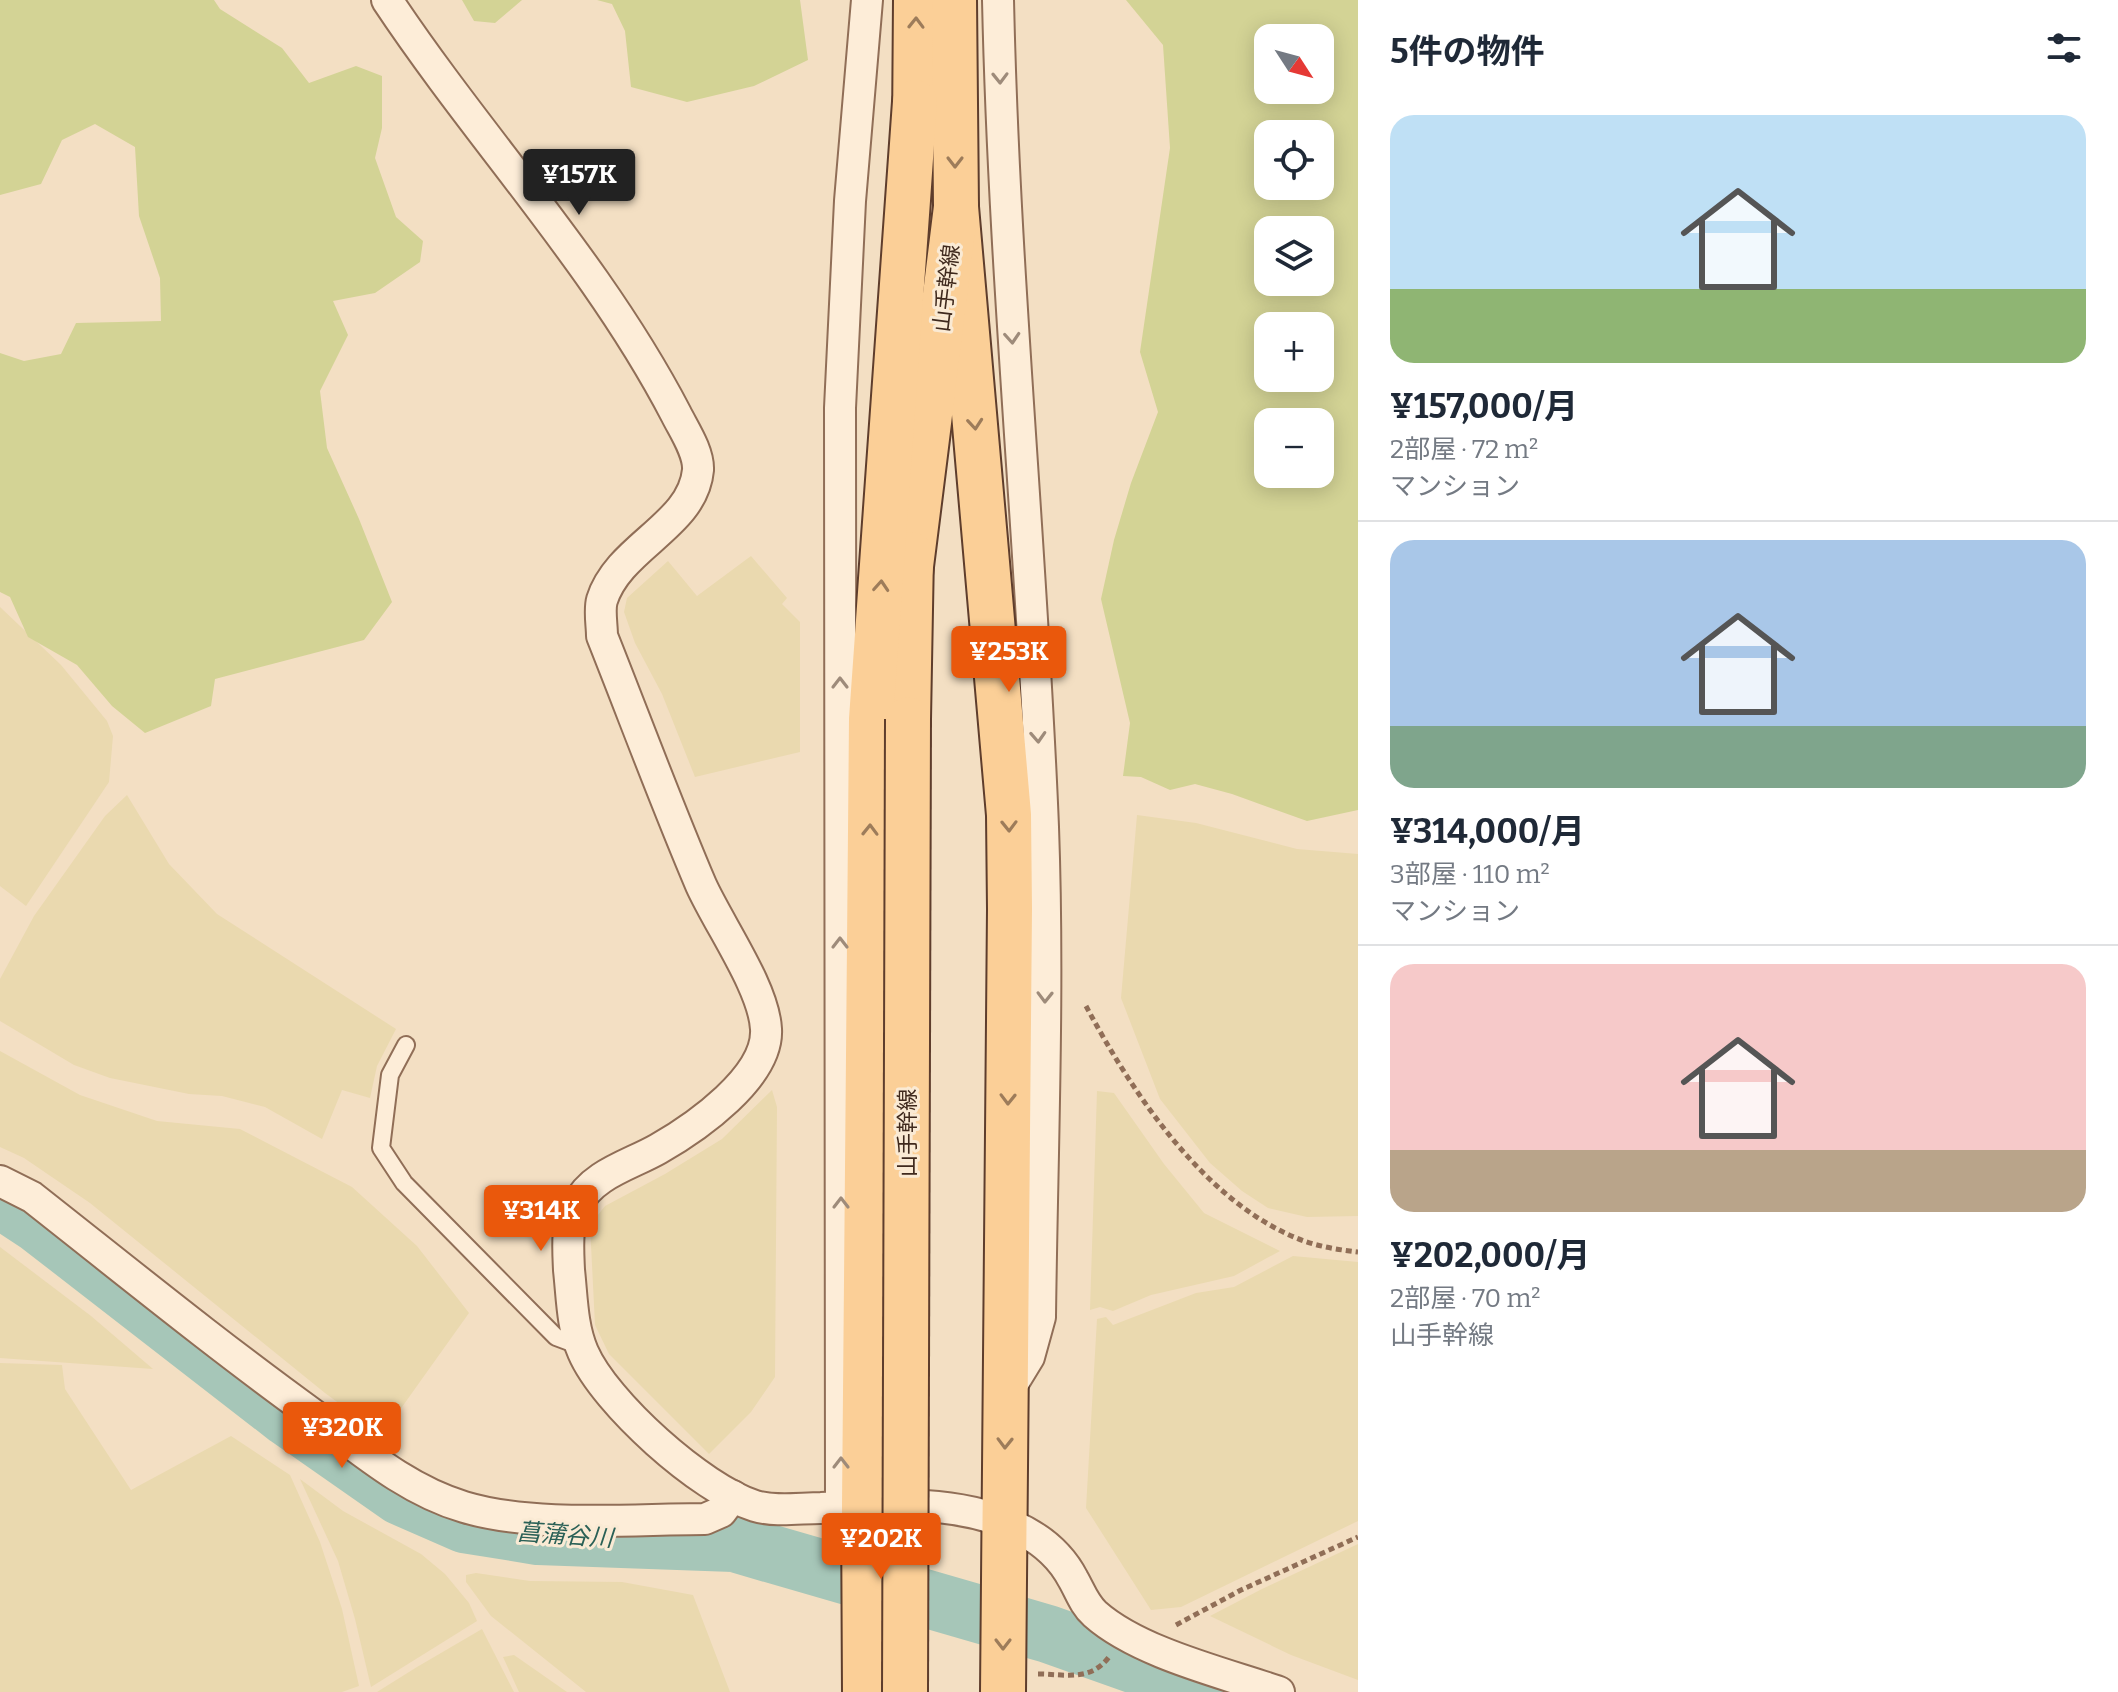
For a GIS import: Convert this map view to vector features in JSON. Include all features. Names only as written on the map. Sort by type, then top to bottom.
[{"type":"main road","name":"山手幹線","points":[[910,574],[916,0]]},
{"type":"main road","name":"山手幹線","points":[[905,1692],[890,719],[956,207],[954,0]]},
{"type":"main road","points":[[865,1692],[865,1633],[854,1525],[869,908],[890,719],[915,102]]},
{"type":"main road","points":[[956,207],[1009,815],[1003,1597],[1019,1683]]},
{"type":"street","points":[[387,0],[423,53],[615,309],[670,402],[691,443],[698,469],[689,495],[675,517],[631,554],[612,577],[601,603],[602,636],[703,888],[763,1007],[767,1033],[752,1072],[738,1089],[690,1130],[593,1183],[578,1201],[570,1221],[567,1243],[573,1314],[580,1346],[592,1374],[628,1413],[703,1479],[733,1496],[755,1506],[854,1525],[948,1507],[979,1513],[1042,1542],[1072,1576],[1082,1598],[1094,1613],[1128,1636],[1279,1692]]},
{"type":"street","points":[[854,1525],[840,408],[850,201],[867,0]]},
{"type":"street","points":[[998,0],[1008,268],[1036,695],[1046,928],[1040,1317],[1029,1357],[1005,1395]]},
{"type":"street","points":[[0,1181],[32,1197],[227,1352],[410,1486],[464,1507],[511,1516],[561,1519],[705,1519],[721,1512],[733,1496]]},
{"type":"lane","points":[[406,1045],[390,1075],[385,1101],[381,1148],[388,1163],[556,1337],[580,1346]]},
{"type":"path","points":[[1086,1006],[1151,1113],[1205,1175],[1233,1199],[1302,1240],[1358,1252]]},
{"type":"path","points":[[1167,1622],[1177,1625],[1241,1590],[1358,1537]]},
{"type":"path","points":[[1019,1683],[1087,1674],[1103,1665]]},
{"type":"shaded area","points":[[751,556],[787,598],[782,604],[800,622],[800,752],[695,777],[662,694],[635,643],[624,612],[627,598],[668,561],[697,596]]},
{"type":"shaded area","points":[[0,607],[61,665],[107,721],[113,736],[109,782],[26,906],[0,886]]},
{"type":"shaded area","points":[[127,795],[169,864],[217,914],[396,1029],[377,1066],[370,1098],[342,1090],[322,1139],[265,1107],[222,1096],[189,1094],[110,1078],[74,1065],[0,1021],[0,979],[34,916],[105,816]]},
{"type":"shaded area","points":[[1137,815],[1196,823],[1297,849],[1358,854],[1358,1216],[1307,1217],[1268,1208],[1242,1191],[1210,1163],[1160,1099],[1121,998]]},
{"type":"shaded area","points":[[0,1051],[80,1095],[157,1121],[240,1129],[352,1187],[417,1246],[469,1313],[382,1435],[325,1393],[90,1203],[24,1158],[0,1147]]},
{"type":"shaded area","points":[[772,1090],[777,1107],[775,1377],[751,1412],[709,1454],[609,1354],[595,1325],[590,1225],[605,1206],[722,1139]]},
{"type":"shaded area","points":[[1097,1091],[1114,1093],[1164,1164],[1204,1213],[1280,1251],[1234,1276],[1151,1295],[1113,1311],[1100,1307],[1090,1310]]},
{"type":"shaded area","points":[[0,1247],[91,1316],[153,1369],[0,1358]]},
{"type":"shaded area","points":[[1293,1256],[1358,1262],[1358,1521],[1181,1607],[1151,1610],[1086,1508],[1097,1319],[1106,1317],[1113,1325],[1196,1293],[1234,1287]]},
{"type":"shaded area","points":[[0,1363],[62,1365],[65,1389],[131,1490],[231,1436],[290,1475],[320,1542],[342,1609],[359,1686],[342,1692],[0,1692]]},
{"type":"shaded area","points":[[300,1479],[343,1511],[421,1554],[445,1574],[469,1603],[477,1621],[371,1687],[338,1561]]},
{"type":"shaded area","points":[[1358,1544],[1358,1680],[1291,1655],[1210,1616],[1260,1590]]},
{"type":"shaded area","points":[[476,1573],[530,1581],[622,1582],[693,1595],[730,1692],[586,1692],[491,1616],[466,1582],[466,1575]]},
{"type":"shaded area","points":[[482,1629],[514,1692],[377,1692],[417,1667]]},
{"type":"shaded area","points":[[514,1655],[567,1692],[519,1692],[503,1657]]},
{"type":"green space","points":[[0,0],[214,0],[220,9],[282,48],[309,83],[356,66],[382,76],[382,128],[375,158],[396,217],[423,241],[420,262],[375,293],[333,301],[348,335],[320,391],[327,448],[392,602],[364,640],[215,679],[211,706],[145,733],[112,706],[77,665],[28,637],[10,597],[0,592],[0,353],[24,361],[61,354],[76,323],[161,321],[160,278],[139,216],[135,147],[95,124],[62,140],[41,184],[0,195]]},
{"type":"green space","points":[[462,0],[522,0],[495,23],[474,21]]},
{"type":"green space","points":[[597,0],[800,0],[808,60],[754,86],[687,102],[631,87],[625,31],[612,4]]},
{"type":"green space","points":[[1126,0],[1358,0],[1358,810],[1307,821],[1195,784],[1170,790],[1141,777],[1123,776],[1130,723],[1101,599],[1131,483],[1158,412],[1140,352],[1170,148],[1163,45]]},
{"type":"waterway","name":"菖蒲谷川","points":[[0,1199],[38,1224],[287,1417],[400,1496],[464,1524],[538,1536],[734,1543],[1048,1634],[1212,1692]]}]
